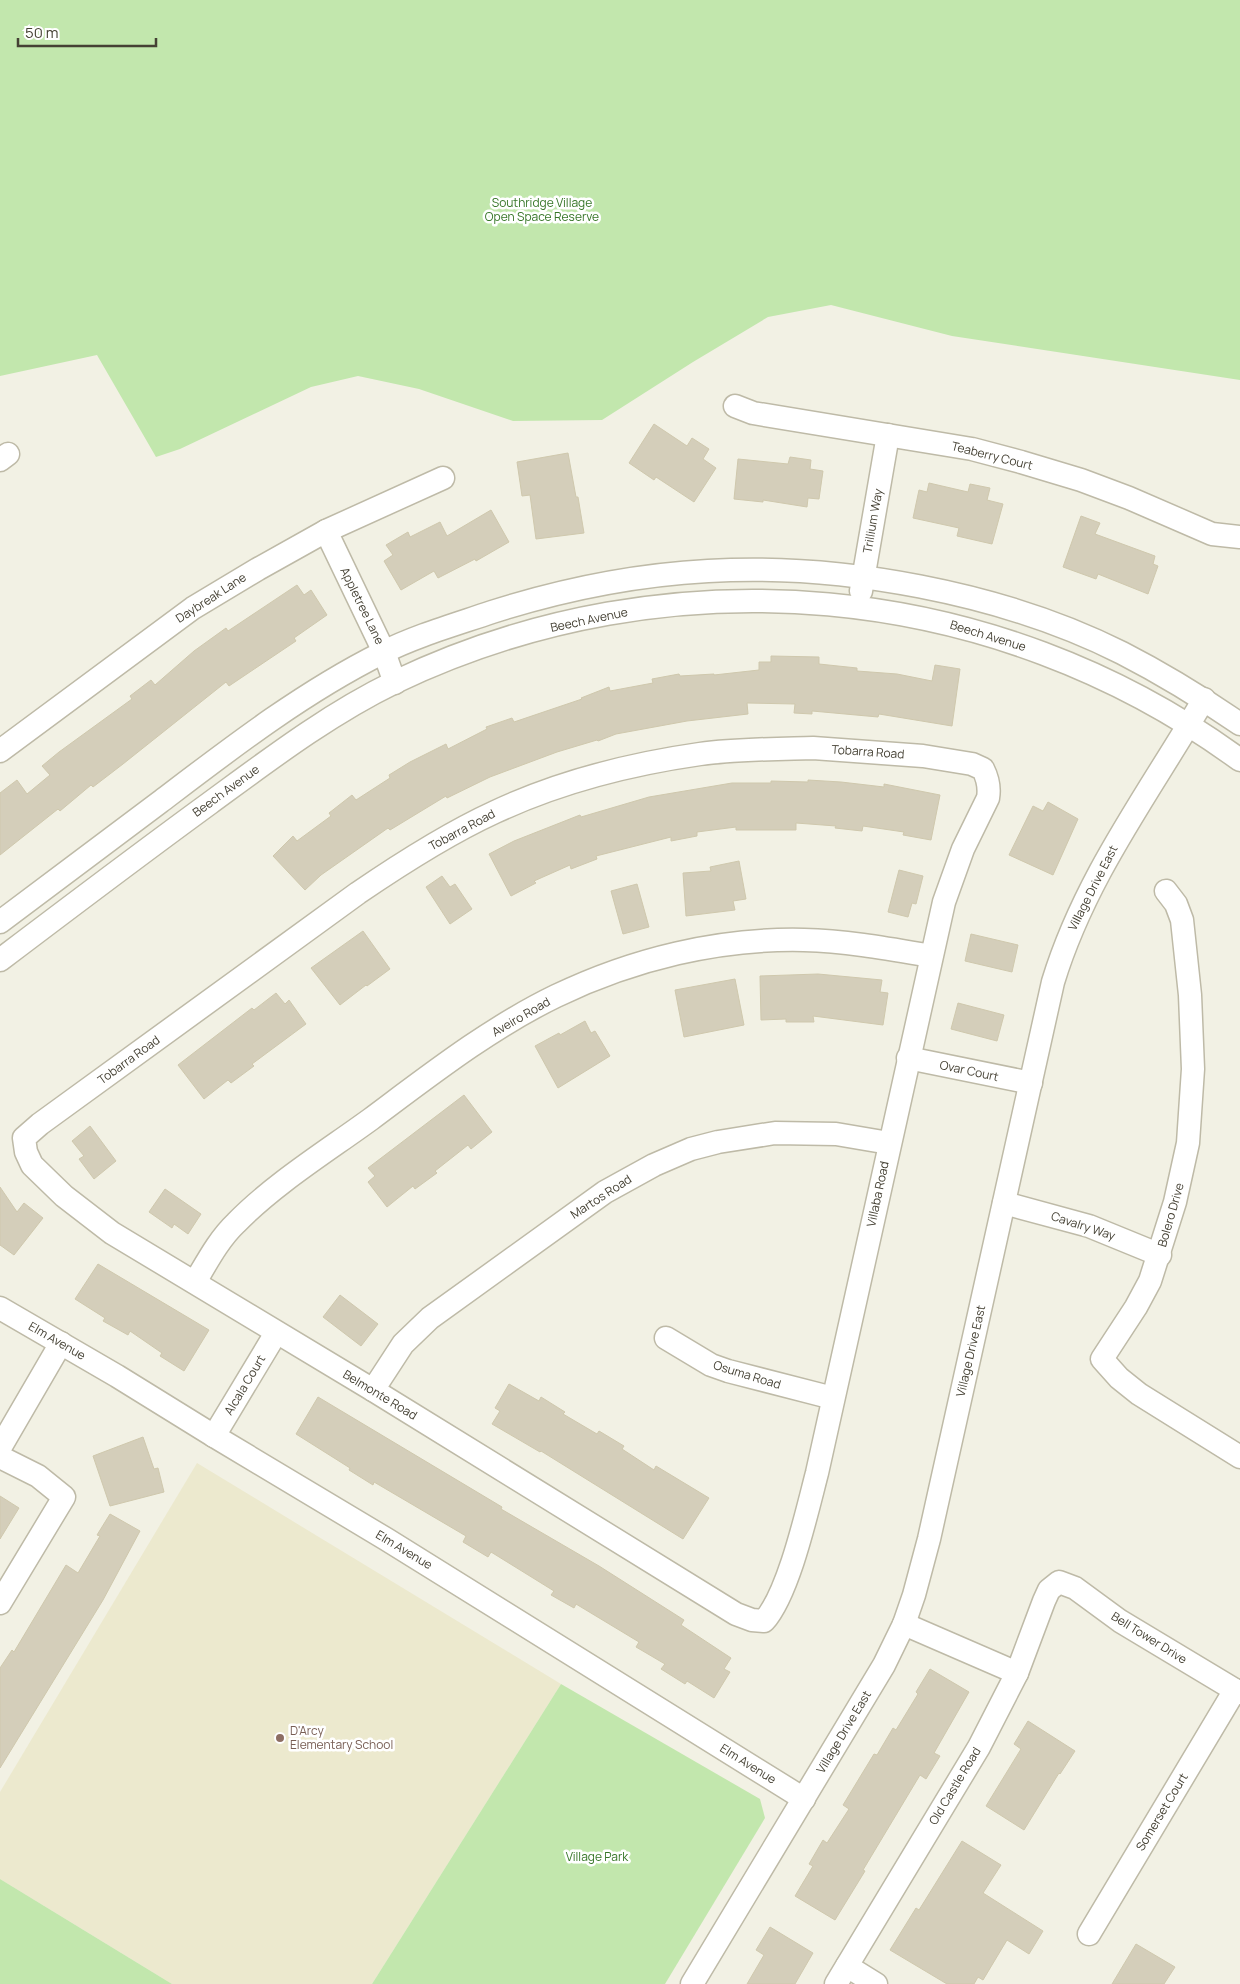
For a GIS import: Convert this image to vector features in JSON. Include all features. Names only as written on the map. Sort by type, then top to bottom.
[{"type":"street","name":"Teaberry Court","points":[[736,406],[753,413],[972,450],[1021,462],[1081,480],[1129,498],[1212,534],[1240,537]]},
{"type":"street","name":"Trillium Way","points":[[857,606],[888,435]]},
{"type":"street","name":"Daybreak Lane","points":[[0,751],[192,608],[326,531],[443,478]]},
{"type":"street","name":"Appletree Lane","points":[[326,531],[384,652],[395,682]]},
{"type":"street","points":[[0,922],[233,746],[304,698],[384,652],[459,623],[534,599],[619,581],[708,570],[783,571],[863,577],[926,588],[988,602],[1051,622],[1121,652],[1204,699],[1240,724]]},
{"type":"street","name":"Beech Avenue","points":[[0,960],[182,823],[317,726],[395,682],[458,656],[521,634],[611,613],[713,601],[830,603],[900,613],[1012,642],[1106,679],[1189,725],[1240,760]]},
{"type":"street","name":"Village Drive East","points":[[692,1984],[872,1686],[904,1624],[929,1539],[1053,982],[1076,917],[1115,844],[1204,699]]},
{"type":"street","name":"Tobarra Road","points":[[24,1138],[40,1124],[381,877],[469,825],[523,800],[573,782],[622,770],[700,754],[739,750],[847,749],[959,761],[983,769]]},
{"type":"street","name":"Villaba Road","points":[[764,1621],[777,1602],[797,1544],[817,1473],[944,902],[975,821],[988,798],[988,782],[983,769]]},
{"type":"street","name":"Bolero Drive","points":[[1166,892],[1176,904],[1182,920],[1190,995],[1193,1068],[1189,1133],[1176,1202],[1150,1281],[1136,1307],[1102,1359],[1119,1378],[1139,1394],[1240,1457]]},
{"type":"street","name":"Aveiro Road","points":[[194,1282],[235,1223],[278,1187],[477,1043],[516,1018],[556,996],[653,959],[739,943],[804,940],[837,942],[932,956]]},
{"type":"street","name":"Ovar Court","points":[[908,1058],[1031,1083]]},
{"type":"street","name":"Martos Road","points":[[373,1390],[404,1344],[430,1318],[605,1192],[654,1165],[691,1149],[718,1142],[775,1132],[836,1134],[889,1143]]},
{"type":"street","name":"Belmonte Road","points":[[24,1138],[26,1152],[32,1165],[64,1196],[112,1233],[373,1390],[736,1614],[752,1620],[764,1621]]},
{"type":"street","name":"Cavalry Way","points":[[1004,1203],[1089,1226],[1160,1255]]},
{"type":"street","name":"Elm Avenue","points":[[0,1308],[61,1343],[486,1601],[804,1799]]},
{"type":"street","name":"Alcala Court","points":[[214,1436],[276,1333]]},
{"type":"street","name":"Osuma Road","points":[[666,1338],[711,1365],[833,1398]]},
{"type":"street","points":[[0,1448],[61,1343]]},
{"type":"street","points":[[0,1457],[38,1476],[64,1497],[0,1603]]},
{"type":"street","name":"Old Castle Road","points":[[841,1975],[979,1747],[1017,1673],[1049,1590],[1059,1582]]},
{"type":"street","name":"Bell Tower Drive","points":[[1059,1582],[1075,1588],[1120,1621],[1237,1692]]},
{"type":"street","points":[[904,1624],[1017,1673]]},
{"type":"street","name":"Somerset Court","points":[[1089,1934],[1237,1692]]},
{"type":"street","points":[[841,1975],[876,1984]]},
{"type":"shaded area","name":"D'Arcy Elementary School","points":[[197,1463],[561,1684],[372,1984],[172,1984],[0,1879],[0,1792]]},
{"type":"green space","name":"Southridge Village Open Space Reserve","points":[[0,0],[1240,0],[1240,380],[952,336],[831,305],[768,317],[602,420],[513,421],[419,389],[358,376],[311,387],[180,449],[156,457],[97,355],[0,376]]},
{"type":"green space","name":"Village Park","points":[[561,1684],[760,1799],[765,1818],[665,1984],[372,1984]]},
{"type":"green space","points":[[0,1879],[172,1984],[0,1984]]},
{"type":"building","points":[[654,424],[687,446],[692,438],[709,449],[703,459],[716,468],[694,502],[656,477],[654,480],[629,463]]},
{"type":"building","points":[[568,453],[584,533],[536,539],[530,495],[522,496],[517,462]]},
{"type":"building","points":[[790,457],[811,460],[810,469],[823,471],[819,499],[808,498],[807,507],[763,500],[763,502],[734,499],[738,459],[788,464]]},
{"type":"building","points":[[929,483],[968,492],[970,484],[990,488],[987,500],[1003,504],[992,544],[957,536],[959,528],[913,518],[919,490],[927,492]]},
{"type":"building","points":[[491,510],[509,542],[476,561],[475,559],[438,578],[434,571],[401,590],[384,561],[393,555],[386,545],[408,532],[410,537],[440,522],[447,536]]},
{"type":"building","points":[[1081,516],[1100,523],[1095,534],[1155,556],[1153,564],[1158,566],[1148,594],[1098,574],[1096,579],[1063,567]]},
{"type":"building","points":[[297,585],[304,595],[311,590],[327,615],[294,638],[296,641],[229,686],[226,682],[93,787],[91,785],[60,811],[58,809],[0,855],[0,793],[17,780],[27,794],[50,775],[42,766],[132,699],[130,696],[151,680],[155,685],[194,651],[226,628],[228,631]]},
{"type":"building","points":[[771,656],[819,657],[819,664],[857,668],[857,671],[897,674],[932,681],[935,665],[960,669],[952,726],[879,714],[878,717],[812,711],[812,714],[794,713],[795,704],[747,703],[748,714],[687,721],[616,734],[557,752],[490,777],[447,798],[446,796],[390,830],[388,828],[321,875],[305,890],[273,856],[293,836],[297,841],[331,816],[329,813],[352,795],[356,800],[390,778],[389,775],[410,762],[446,744],[448,749],[487,729],[486,727],[512,718],[514,722],[582,699],[609,687],[610,691],[653,683],[652,679],[679,674],[680,676],[714,675],[759,670],[759,662],[771,662]]},
{"type":"building","points":[[808,780],[884,787],[884,784],[940,795],[931,840],[903,835],[904,832],[863,826],[862,831],[835,828],[836,826],[796,823],[796,830],[736,830],[736,827],[697,832],[697,836],[671,841],[671,837],[596,856],[597,859],[571,869],[570,865],[534,881],[536,883],[511,896],[489,854],[514,841],[580,815],[581,817],[649,797],[732,783],[808,782]]},
{"type":"building","points":[[1048,802],[1078,819],[1053,875],[1009,855],[1033,806],[1043,811]]},
{"type":"building","points":[[739,861],[746,899],[733,901],[735,910],[686,916],[683,873],[711,871],[710,867]]},
{"type":"building","points":[[899,870],[923,876],[916,904],[912,903],[908,917],[888,912]]},
{"type":"building","points":[[442,876],[450,887],[455,884],[472,909],[450,924],[426,887]]},
{"type":"building","points":[[637,884],[649,927],[623,934],[611,891]]},
{"type":"building","points":[[363,931],[390,969],[340,1005],[311,968]]},
{"type":"building","points":[[971,934],[1018,945],[1012,972],[965,961]]},
{"type":"building","points":[[818,974],[882,980],[880,992],[888,993],[883,1025],[813,1016],[814,1022],[786,1022],[786,1019],[761,1020],[760,976]]},
{"type":"building","points":[[735,979],[744,1025],[684,1037],[675,990]]},
{"type":"building","points":[[276,993],[285,1004],[289,1000],[306,1024],[252,1064],[254,1066],[231,1083],[228,1080],[204,1099],[178,1065],[252,1008],[254,1010]]},
{"type":"building","points":[[958,1003],[1004,1015],[997,1041],[951,1029]]},
{"type":"building","points":[[585,1021],[591,1033],[595,1031],[610,1056],[558,1088],[535,1046]]},
{"type":"building","points":[[464,1095],[492,1132],[471,1149],[468,1145],[435,1171],[437,1173],[415,1189],[413,1186],[387,1207],[368,1182],[375,1176],[368,1168]]},
{"type":"building","points":[[90,1126],[116,1161],[94,1179],[79,1159],[84,1156],[72,1141]]},
{"type":"building","points":[[0,1187],[17,1212],[24,1203],[43,1218],[14,1255],[0,1245]]},
{"type":"building","points":[[165,1189],[201,1214],[188,1234],[174,1224],[172,1228],[149,1212]]},
{"type":"building","points":[[98,1264],[209,1330],[184,1371],[160,1356],[162,1353],[130,1331],[128,1335],[103,1321],[105,1318],[75,1299]]},
{"type":"building","points":[[340,1295],[378,1324],[361,1346],[323,1317]]},
{"type":"building","points":[[509,1384],[539,1401],[541,1397],[565,1412],[563,1414],[597,1434],[599,1431],[624,1446],[622,1449],[654,1470],[656,1466],[709,1498],[683,1539],[541,1451],[492,1424],[500,1411],[495,1408]]},
{"type":"building","points":[[318,1397],[502,1507],[501,1509],[599,1566],[684,1620],[681,1625],[731,1658],[724,1669],[730,1672],[714,1698],[687,1681],[685,1684],[661,1669],[665,1664],[636,1647],[639,1642],[576,1604],[574,1608],[551,1595],[554,1591],[491,1552],[488,1557],[463,1542],[466,1536],[374,1482],[373,1485],[296,1434]]},
{"type":"building","points":[[143,1437],[154,1469],[158,1468],[164,1492],[110,1506],[93,1456]]},
{"type":"building","points":[[0,1496],[19,1508],[0,1539]]},
{"type":"building","points":[[110,1514],[140,1531],[103,1600],[0,1768],[0,1668],[12,1650],[14,1652],[66,1565],[78,1573],[100,1536],[97,1535]]},
{"type":"building","points":[[930,1669],[969,1692],[934,1753],[940,1756],[926,1779],[920,1775],[835,1920],[795,1896],[813,1866],[809,1864],[823,1840],[827,1843],[849,1809],[843,1805],[874,1754],[877,1755],[893,1728],[896,1730],[918,1694],[916,1692]]},
{"type":"building","points":[[1028,1721],[1075,1751],[1059,1773],[1024,1830],[986,1806],[1021,1749],[1014,1744]]},
{"type":"building","points":[[962,1841],[1001,1865],[983,1893],[1043,1931],[1029,1954],[1007,1940],[983,1980],[978,1977],[974,1984],[947,1984],[890,1950],[916,1908],[919,1910]]},
{"type":"building","points":[[770,1927],[813,1953],[795,1984],[747,1984],[764,1955],[756,1950]]},
{"type":"building","points":[[1136,1944],[1175,1967],[1164,1984],[1112,1984]]},
{"type":"place","name":"D'Arcy Elementary School","points":[[280,1738]]}]
